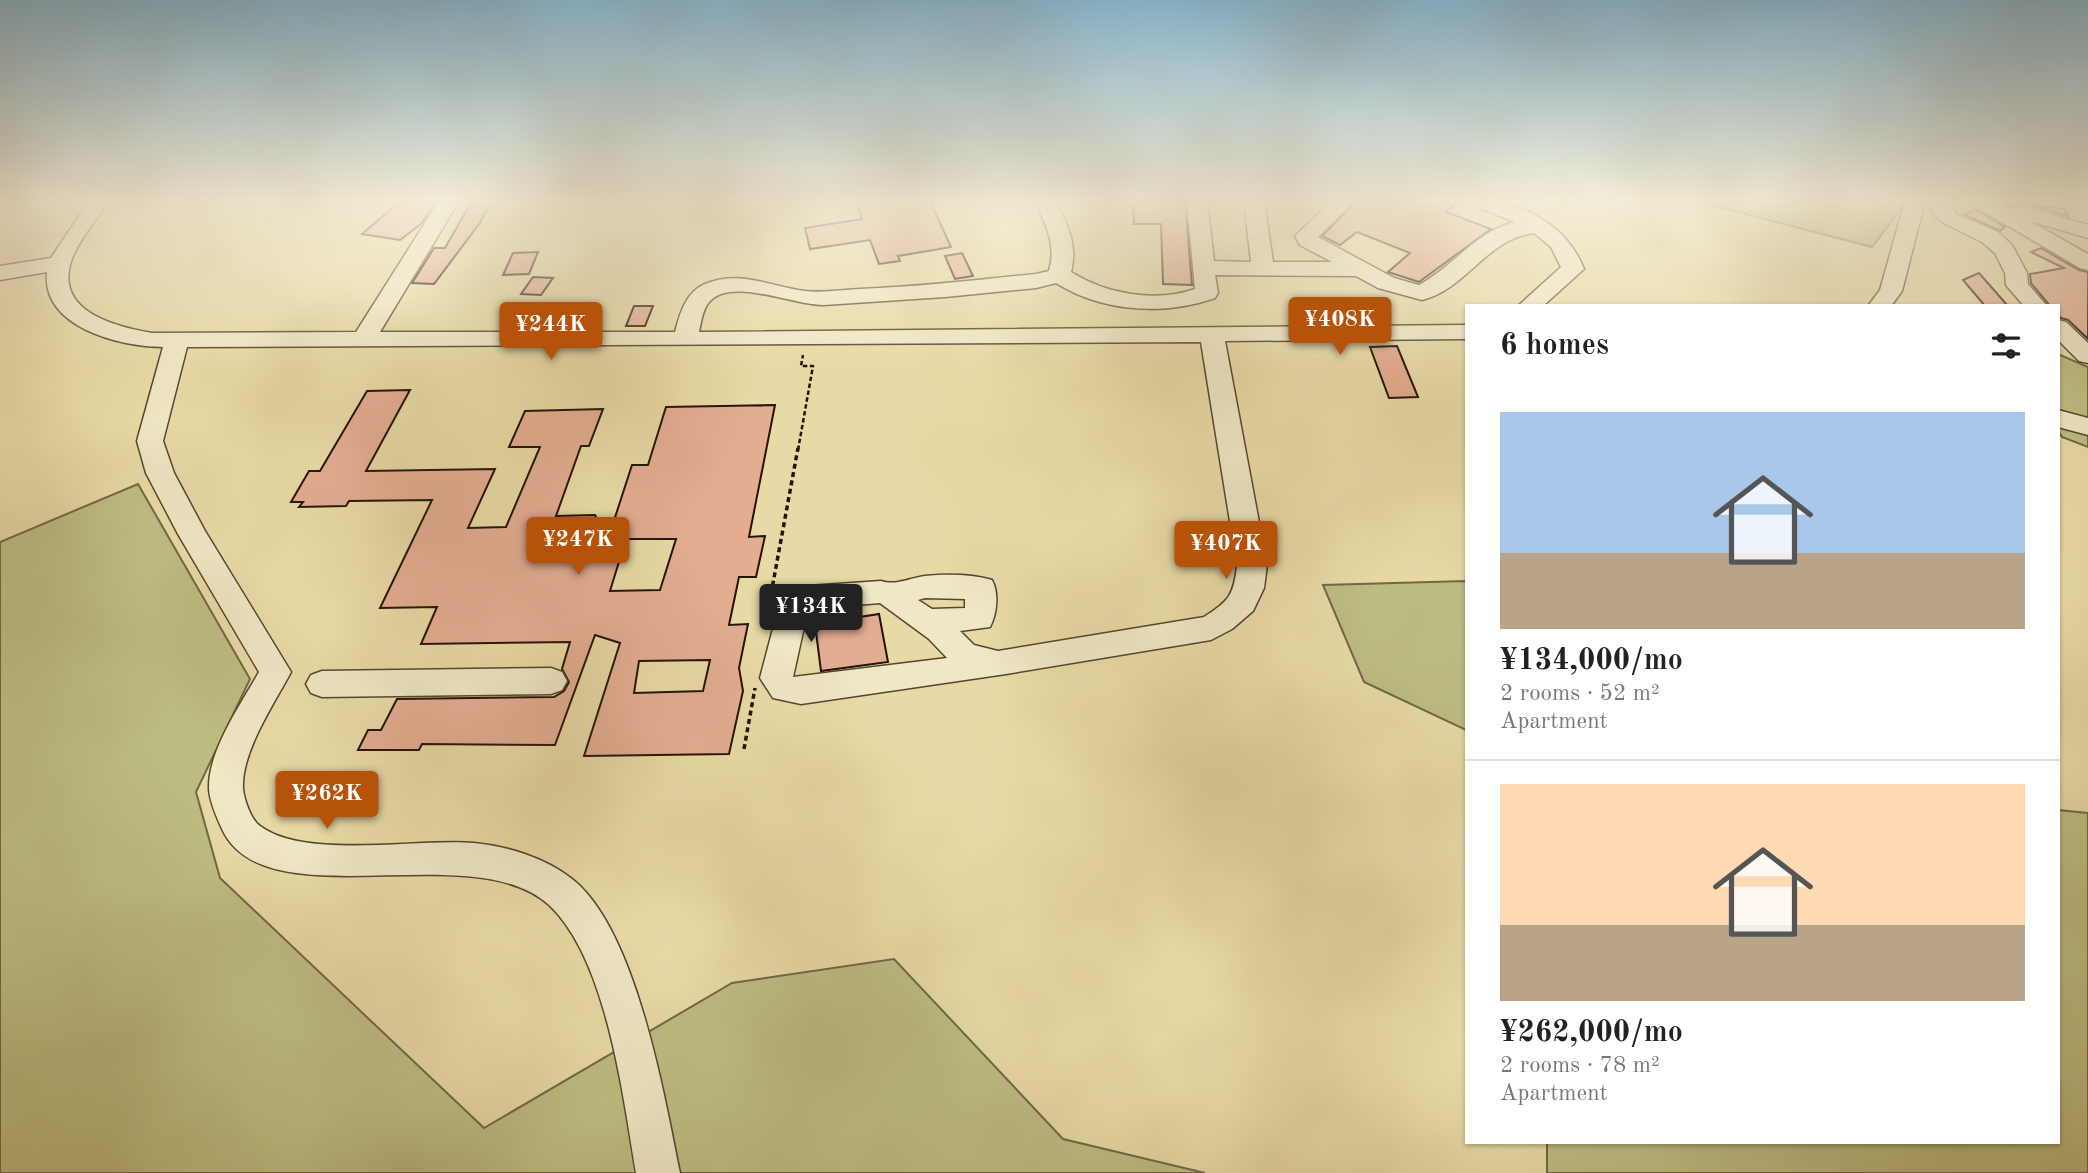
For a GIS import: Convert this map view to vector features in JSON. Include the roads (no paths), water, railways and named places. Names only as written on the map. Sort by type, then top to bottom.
[{"type":"street","points":[[63,256],[57,277],[58,289],[72,311],[83,319],[130,336],[176,342],[1465,332]]},
{"type":"street","points":[[363,340],[415,256]]},
{"type":"street","points":[[1059,275],[1066,256]]},
{"type":"street","points":[[685,339],[692,312],[699,299],[709,290],[726,284],[744,284],[806,298],[875,296],[1036,281],[1059,275],[1090,293],[1121,300],[1194,299],[1207,293],[1202,256]]},
{"type":"street","points":[[1261,256],[1263,268]]},
{"type":"street","points":[[1337,256],[1386,283],[1422,293],[1437,286],[1471,256]]},
{"type":"street","points":[[1531,304],[1573,269],[1569,256]]},
{"type":"street","points":[[1881,304],[1891,290],[1900,256]]},
{"type":"street","points":[[2007,256],[2016,273],[2017,285],[2034,304]]},
{"type":"street","points":[[0,273],[60,262]]},
{"type":"street","points":[[1203,268],[1362,269]]},
{"type":"street","points":[[2060,329],[2088,356]]},
{"type":"street","points":[[999,663],[964,655],[926,621],[890,595],[881,592],[811,596],[795,602],[776,678],[784,689],[801,691],[931,673],[999,663],[1211,628],[1237,611],[1251,592],[1252,565],[1212,336]]},
{"type":"street","points":[[176,342],[150,441],[160,473],[192,534],[275,672],[234,754],[226,789],[236,825],[248,839],[281,855],[342,860],[474,859],[504,864],[533,875],[562,893],[584,916],[606,959],[641,1088],[658,1173]]},
{"type":"street","points":[[2060,419],[2088,427]]},
{"type":"street","points":[[890,595],[925,587],[981,588],[979,619],[926,621]]},
{"type":"street","points":[[931,673],[946,657],[950,641]]},
{"type":"street","points":[[322,684],[551,681]]}]
